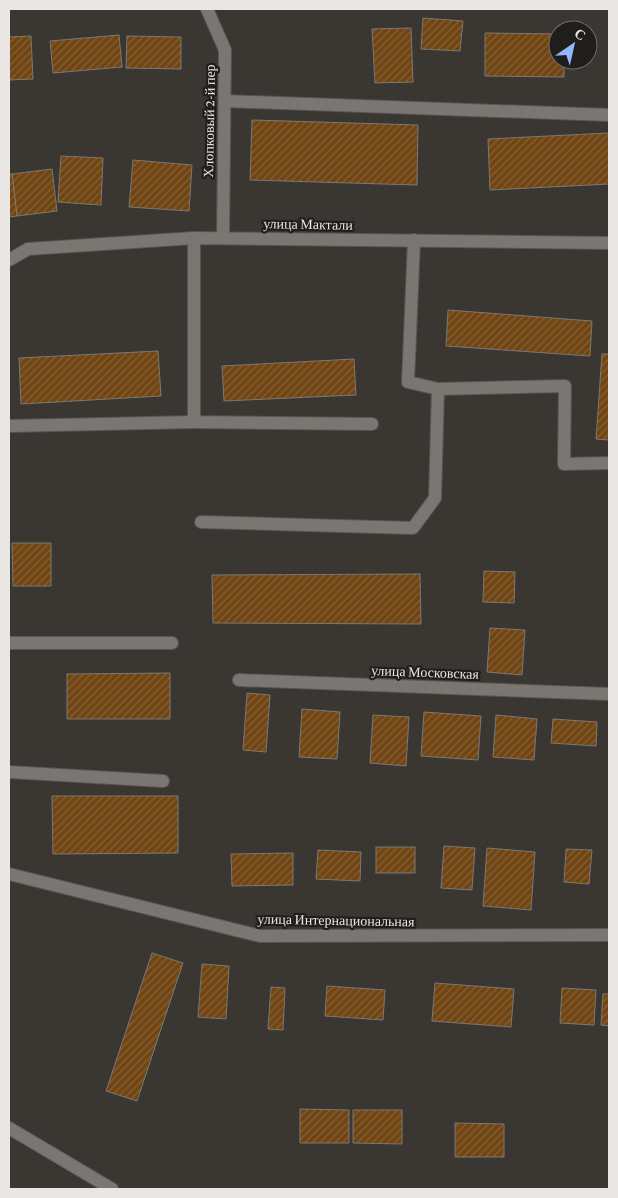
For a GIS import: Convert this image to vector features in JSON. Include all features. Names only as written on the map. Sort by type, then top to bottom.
[{"type":"street","name":"Хлопковый 2-й пер","points":[[207,9],[226,50],[223,238]]},
{"type":"street","points":[[225,101],[609,115]]},
{"type":"street","points":[[194,238],[194,422]]},
{"type":"street","name":"улица Мактали","points":[[9,260],[28,249],[194,238],[609,243]]},
{"type":"street","points":[[414,240],[408,382],[438,389],[565,386],[564,464],[609,463]]},
{"type":"street","points":[[201,522],[414,528],[435,498],[438,389]]},
{"type":"street","points":[[9,426],[194,422],[372,424]]},
{"type":"street","points":[[9,643],[172,643]]},
{"type":"street","name":"улица Московская","points":[[239,680],[609,694]]},
{"type":"street","points":[[9,772],[163,781]]},
{"type":"street","name":"улица Интернациональная","points":[[9,874],[260,936],[609,935]]},
{"type":"street","points":[[9,1128],[112,1189]]},
{"type":"building","points":[[423,18],[463,21],[460,51],[421,49]]},
{"type":"building","points":[[411,28],[413,82],[375,83],[372,29]]},
{"type":"building","points":[[485,33],[548,34],[548,70],[564,70],[564,77],[485,76]]},
{"type":"building","points":[[119,35],[122,67],[53,73],[50,41]]},
{"type":"building","points":[[31,36],[33,79],[9,80],[9,37]]},
{"type":"building","points":[[127,36],[181,37],[181,69],[126,68]]},
{"type":"building","points":[[252,120],[418,125],[417,185],[250,180]]},
{"type":"building","points":[[609,133],[609,184],[490,190],[488,139]]},
{"type":"building","points":[[61,156],[103,158],[101,205],[58,202]]},
{"type":"building","points":[[133,160],[192,165],[189,211],[129,207]]},
{"type":"building","points":[[52,169],[57,211],[17,216],[12,174]]},
{"type":"building","points":[[9,174],[12,174],[17,216],[9,217]]},
{"type":"building","points":[[448,310],[592,321],[590,356],[446,346]]},
{"type":"building","points":[[158,351],[161,396],[21,404],[19,358]]},
{"type":"building","points":[[602,354],[609,354],[609,440],[596,439]]},
{"type":"building","points":[[354,359],[356,395],[224,401],[222,366]]},
{"type":"building","points":[[12,543],[51,543],[51,586],[13,586]]},
{"type":"building","points":[[484,571],[515,572],[514,603],[483,602]]},
{"type":"building","points":[[420,574],[421,624],[213,623],[212,575]]},
{"type":"building","points":[[490,628],[525,630],[522,675],[487,672]]},
{"type":"building","points":[[170,673],[170,719],[67,719],[67,674]]},
{"type":"building","points":[[247,693],[270,695],[266,752],[243,750]]},
{"type":"building","points":[[302,709],[340,712],[337,759],[299,757]]},
{"type":"building","points":[[424,712],[481,716],[478,760],[421,756]]},
{"type":"building","points":[[373,715],[409,717],[406,766],[370,763]]},
{"type":"building","points":[[496,715],[537,719],[534,760],[493,757]]},
{"type":"building","points":[[553,719],[597,722],[596,746],[551,743]]},
{"type":"building","points":[[52,796],[178,796],[178,853],[53,854]]},
{"type":"building","points":[[444,846],[475,848],[472,890],[441,888]]},
{"type":"building","points":[[376,847],[415,847],[415,873],[376,873]]},
{"type":"building","points":[[487,848],[535,852],[531,910],[483,906]]},
{"type":"building","points":[[566,849],[592,850],[589,884],[564,882]]},
{"type":"building","points":[[318,850],[361,852],[360,881],[316,879]]},
{"type":"building","points":[[293,853],[293,885],[232,886],[231,854]]},
{"type":"building","points":[[152,953],[183,963],[137,1101],[106,1091]]},
{"type":"building","points":[[202,964],[229,966],[226,1019],[198,1017]]},
{"type":"building","points":[[435,983],[514,989],[511,1027],[432,1021]]},
{"type":"building","points":[[327,986],[385,990],[383,1020],[325,1016]]},
{"type":"building","points":[[271,987],[285,988],[283,1030],[268,1029]]},
{"type":"building","points":[[562,988],[596,990],[594,1025],[560,1023]]},
{"type":"building","points":[[603,994],[609,994],[609,1026],[601,1025]]},
{"type":"building","points":[[300,1109],[349,1110],[349,1143],[300,1143]]},
{"type":"building","points":[[353,1110],[402,1110],[402,1144],[353,1143]]},
{"type":"building","points":[[455,1123],[504,1124],[504,1157],[455,1157]]}]
